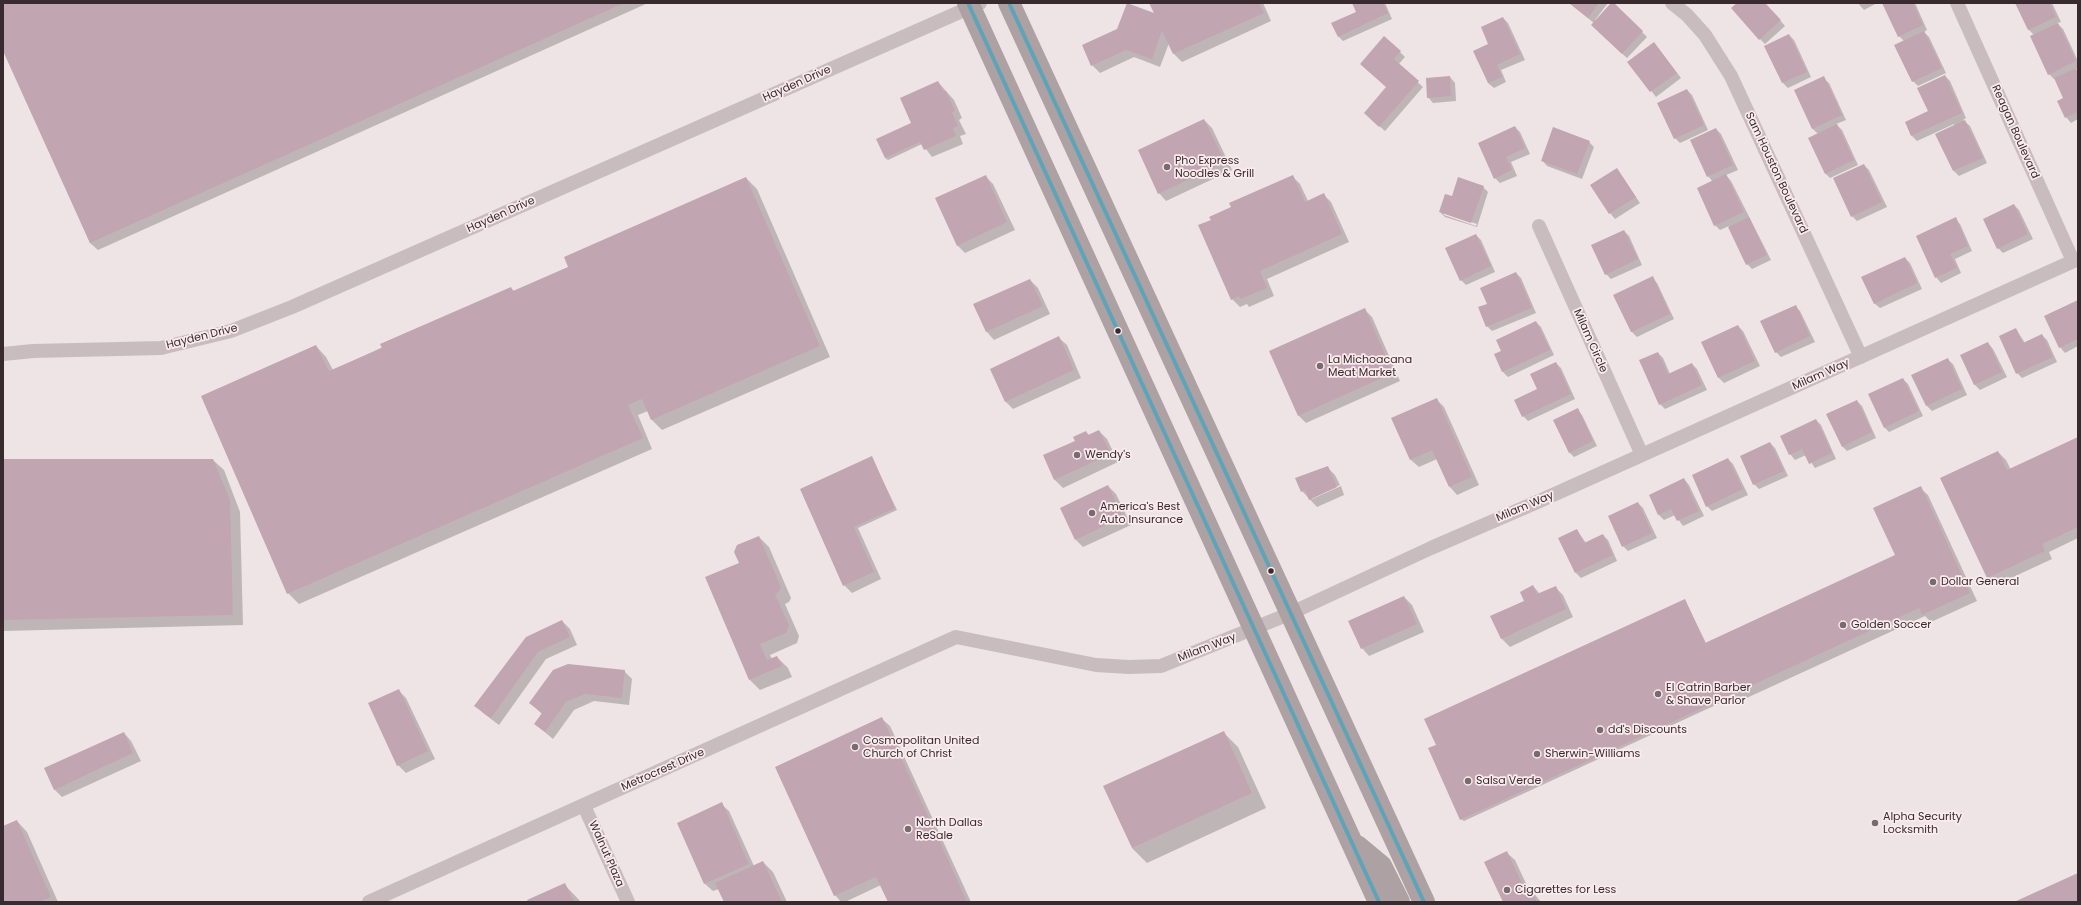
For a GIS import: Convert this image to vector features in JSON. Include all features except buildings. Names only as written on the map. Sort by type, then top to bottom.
[{"type":"main road","points":[[1009,3],[1289,614],[1424,902]]},
{"type":"main road","points":[[973,5],[1254,630],[1379,902]]},
{"type":"main road","points":[[1350,840],[1381,866],[1399,902]]},
{"type":"street","name":"Sam Houston Boulevard","points":[[1672,3],[1687,15],[1705,35],[1731,76],[1861,357]]},
{"type":"street","name":"Reagan Boulevard","points":[[1956,3],[2075,260]]},
{"type":"street","name":"Hayden Drive","points":[[3,354],[33,351],[161,348],[231,331],[292,307],[973,5]]},
{"type":"street","name":"Milam Circle","points":[[1539,226],[1642,455]]},
{"type":"street","name":"Milam Way","points":[[956,637],[1096,665],[1129,667],[1162,666],[1254,630],[1431,548],[1642,455],[2075,260]]},
{"type":"street","name":"Metrocrest Drive","points":[[369,902],[956,637]]},
{"type":"street","name":"Walnut Plaza","points":[[584,806],[628,902]]},
{"type":"transit line","points":[[968,3],[1379,902]]},
{"type":"transit line","points":[[1009,3],[1424,902]]},
{"type":"place","name":"Pho Express Noodles & Grill","points":[[1167,167]]},
{"type":"place","name":"La Michoacana Meat Market","points":[[1320,366]]},
{"type":"place","name":"Wendy's","points":[[1077,455]]},
{"type":"place","name":"America's Best Auto Insurance","points":[[1092,513]]},
{"type":"place","name":"Dollar General","points":[[1933,582]]},
{"type":"place","name":"Golden Soccer","points":[[1843,625]]},
{"type":"place","name":"El Catrin Barber & Shave Parlor","points":[[1658,694]]},
{"type":"place","name":"dd's Discounts","points":[[1600,730]]},
{"type":"place","name":"Cosmopolitan United Church of Christ","points":[[855,747]]},
{"type":"place","name":"Sherwin-Williams","points":[[1537,754]]},
{"type":"place","name":"Salsa Verde","points":[[1468,781]]},
{"type":"place","name":"Alpha Security Locksmith","points":[[1875,823]]},
{"type":"place","name":"North Dallas ReSale","points":[[908,829]]},
{"type":"place","name":"Cigarettes for Less","points":[[1507,890]]}]
